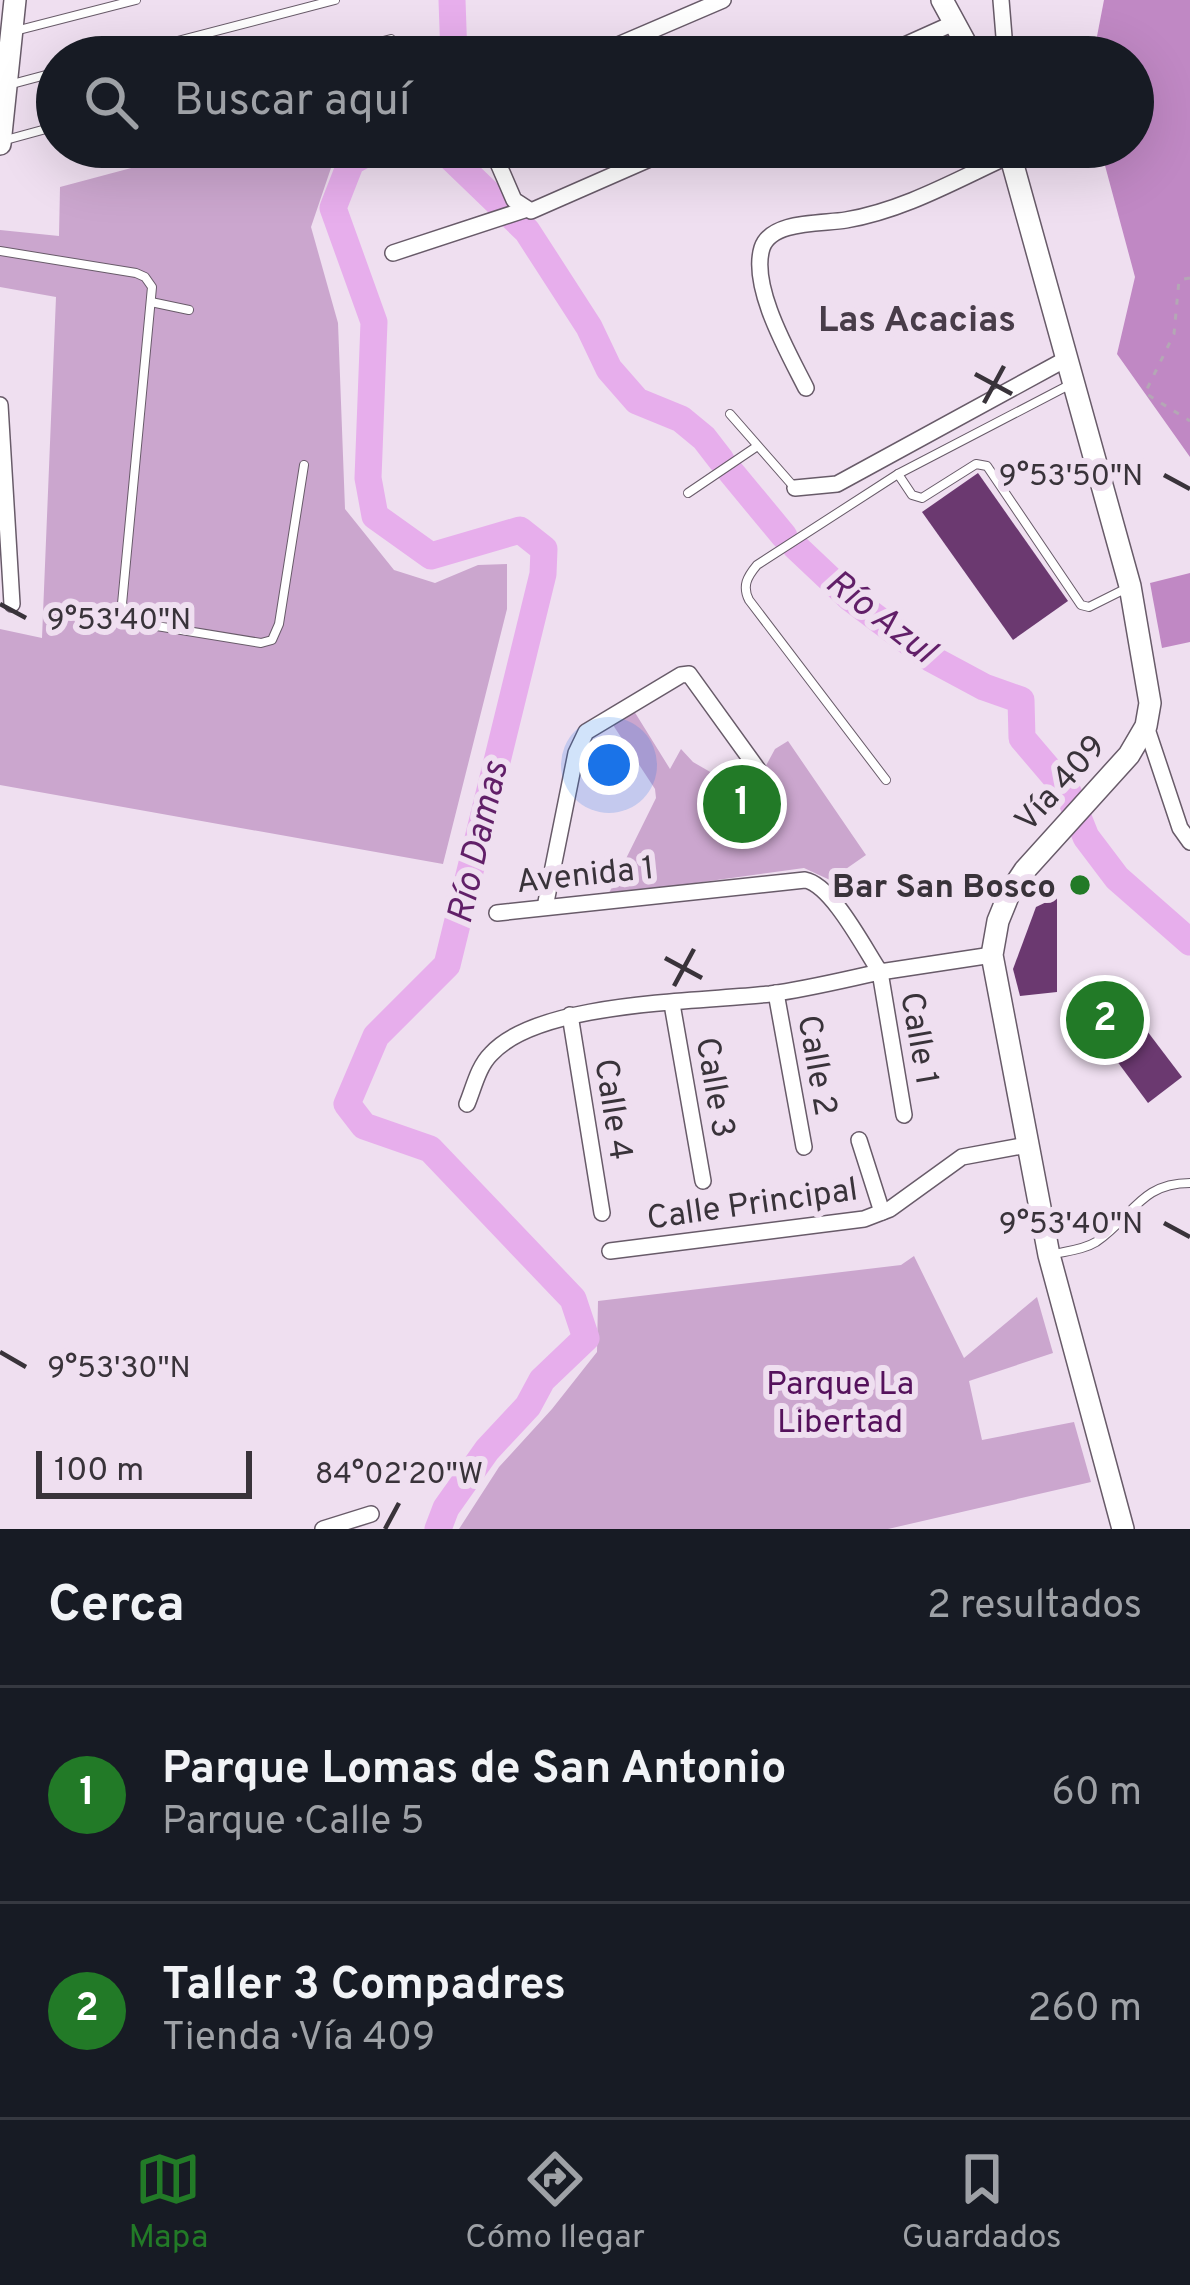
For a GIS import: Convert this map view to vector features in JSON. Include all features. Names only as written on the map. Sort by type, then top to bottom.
[{"type":"street","points":[[639,36],[723,0]]},
{"type":"street","points":[[1001,0],[1004,36]]},
{"type":"street","points":[[0,143],[13,31],[10,5]]},
{"type":"street","points":[[908,36],[949,7],[963,36]]},
{"type":"street","points":[[500,168],[521,211]]},
{"type":"street","points":[[393,254],[521,211],[538,210],[631,168]]},
{"type":"street","points":[[806,388],[774,325],[761,267],[769,236],[785,228],[865,216],[904,204],[976,168]]},
{"type":"street","name":"Vía 409","points":[[1015,168],[1130,586],[1150,689],[1146,726],[1130,755],[1025,870],[1009,894],[992,956],[1049,1255],[1123,1529]]},
{"type":"street","points":[[795,488],[836,484],[1068,358]]},
{"type":"street","points":[[0,406],[12,604]]},
{"type":"street","points":[[545,907],[576,753],[586,732],[689,674],[759,771]]},
{"type":"street","points":[[1146,726],[1180,828],[1190,842]]},
{"type":"street","name":"Avenida 1","points":[[496,913],[813,881],[826,891],[880,972]]},
{"type":"street","points":[[467,1104],[480,1069],[493,1051],[529,1028],[570,1015],[776,993],[992,956]]},
{"type":"street","name":"Calle 1","points":[[880,972],[904,1114]]},
{"type":"street","name":"Calle 2","points":[[776,993],[803,1147]]},
{"type":"street","name":"Calle 3","points":[[672,1004],[703,1181]]},
{"type":"street","name":"Calle 4","points":[[570,1015],[602,1213]]},
{"type":"street","points":[[859,1140],[882,1213]]},
{"type":"street","name":"Calle Principal","points":[[610,1251],[864,1219],[882,1213],[962,1157],[1027,1145]]},
{"type":"street","points":[[323,1529],[371,1514]]},
{"type":"lane","points":[[13,31],[136,0]]},
{"type":"lane","points":[[197,36],[335,0]]},
{"type":"lane","points":[[8,85],[36,78]]},
{"type":"lane","points":[[0,143],[36,132]]},
{"type":"lane","points":[[0,251],[136,273],[150,282],[122,604],[132,622],[261,644],[272,640],[279,624],[304,465]]},
{"type":"lane","points":[[151,302],[189,310]]},
{"type":"lane","points":[[886,780],[745,591],[748,575],[898,474],[1074,382]]},
{"type":"lane","points":[[730,414],[795,488]]},
{"type":"lane","points":[[688,493],[756,447]]},
{"type":"lane","points":[[898,474],[912,495],[922,498],[976,464],[987,466],[1082,605],[1089,608],[1130,586]]},
{"type":"lane","points":[[1049,1255],[1100,1240],[1153,1190],[1190,1183]]},
{"type":"path","points":[[1190,278],[1180,280],[1174,334],[1145,393],[1190,421]]},
{"type":"green space","points":[[131,168],[331,168],[311,227],[338,323],[345,509],[394,570],[435,583],[478,565],[507,564],[507,609],[443,864],[0,785],[0,629],[42,638],[56,297],[0,287],[0,230],[59,236],[60,187]]},
{"type":"green space","points":[[634,711],[670,769],[681,749],[693,762],[750,795],[775,749],[788,741],[866,855],[830,880],[804,868],[608,895],[656,798],[655,789],[613,725]]},
{"type":"green space","name":"Parque La Libertad","points":[[914,1256],[964,1358],[1037,1297],[1053,1353],[969,1381],[982,1440],[1074,1422],[1091,1482],[888,1529],[459,1529],[499,1467],[597,1352],[598,1301],[901,1265]]},
{"type":"shaded area","points":[[1104,0],[1190,0],[1190,457],[1117,354],[1135,277],[1106,168],[1154,168],[1154,36],[1097,36]]},
{"type":"shaded area","points":[[1190,573],[1190,642],[1162,648],[1150,583]]},
{"type":"building","points":[[978,473],[1068,601],[1013,640],[922,512]]},
{"type":"building","points":[[1057,897],[1057,992],[1020,996],[1013,969],[1036,907]]},
{"type":"building","points":[[1141,1023],[1182,1077],[1148,1103],[1108,1049]]},
{"type":"waterway","name":"Río Damas","points":[[452,0],[453,36]]},
{"type":"waterway","name":"Río Damas","points":[[349,168],[333,208],[374,322],[368,478],[375,516],[431,556],[520,530],[544,549],[543,574],[447,965],[376,1036],[347,1104],[364,1126],[430,1149],[573,1299],[586,1338],[542,1380],[528,1406],[487,1450],[446,1508],[438,1529]]},
{"type":"waterway","name":"Río Azul","points":[[462,168],[527,231],[589,327],[609,369],[637,401],[681,419],[721,460]]},
{"type":"waterway","name":"Río Azul","points":[[731,472],[784,536]]},
{"type":"waterway","name":"Río Azul","points":[[796,547],[850,598],[930,658],[984,687],[1021,700],[1022,738],[1068,792],[1086,837],[1117,878],[1190,942]]},
{"type":"place","name":"Parque Lomas de San Antonio","points":[[742,804]]},
{"type":"place","name":"Bar San Bosco","points":[[1080,885]]},
{"type":"place","name":"Taller 3 Compadres","points":[[1105,1020]]},
{"type":"district","name":"Las Acacias","points":[[917,318]]}]
